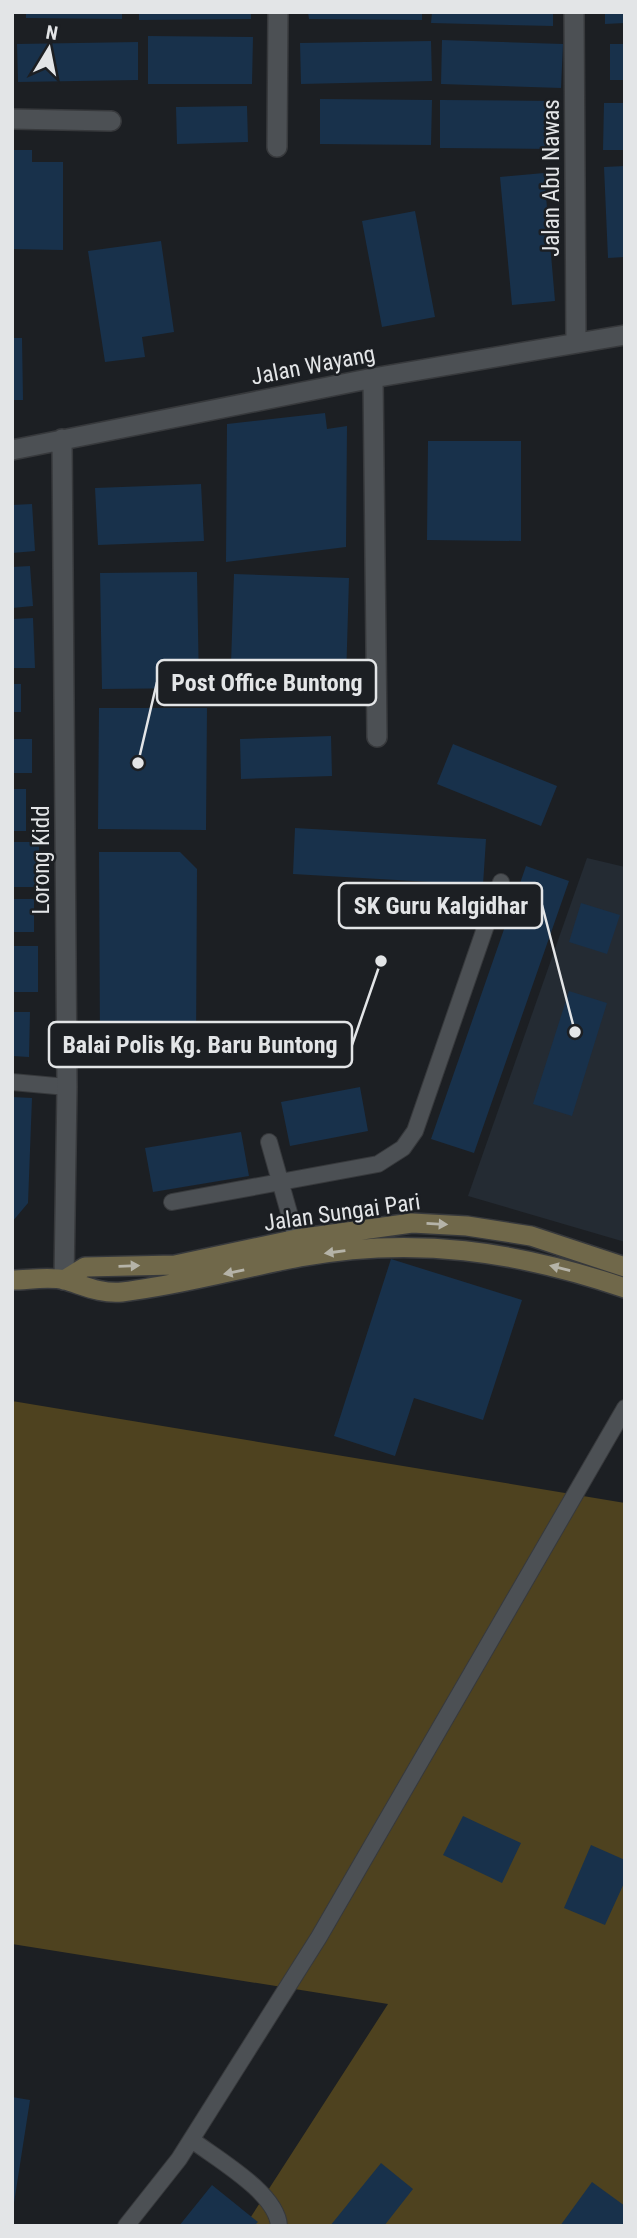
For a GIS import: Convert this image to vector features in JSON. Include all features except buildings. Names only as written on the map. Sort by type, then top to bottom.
[{"type":"main road","name":"Jalan Sungai Pari","points":[[12,1280],[64,1280],[85,1267],[175,1265],[299,1248],[412,1223],[467,1226],[531,1236],[625,1268]]},
{"type":"main road","name":"Jalan Sungai Pari","points":[[299,1248],[440,1246],[514,1256],[625,1288]]},
{"type":"street","points":[[277,147],[278,12]]},
{"type":"street","name":"Jalan Abu Nawas","points":[[574,12],[576,343]]},
{"type":"street","points":[[12,119],[111,121]]},
{"type":"street","name":"Jalan Wayang","points":[[12,450],[373,378],[625,335]]},
{"type":"street","points":[[373,378],[377,737]]},
{"type":"street","name":"Lorong Kidd","points":[[62,439],[67,1087],[64,1280]]},
{"type":"lane","points":[[172,1202],[379,1164],[403,1148],[415,1131],[501,882]]},
{"type":"lane","points":[[12,1083],[67,1087]]},
{"type":"lane","points":[[269,1142],[299,1248]]},
{"type":"lane","points":[[126,2226],[192,2140],[319,1937],[625,1408]]},
{"type":"lane","points":[[192,2140],[258,2190],[278,2212],[279,2226]]},
{"type":"shaded area","points":[[587,858],[625,867],[625,1242],[468,1196]]},
{"type":"shaded area","points":[[12,1401],[625,1503],[625,2226],[245,2226],[388,2004],[12,1944]]},
{"type":"place","name":"Post Office Buntong","points":[[138,763]]},
{"type":"place","name":"Balai Polis Kg. Baru Buntong","points":[[381,961]]},
{"type":"place","name":"SK Guru Kalgidhar","points":[[575,1032]]}]
